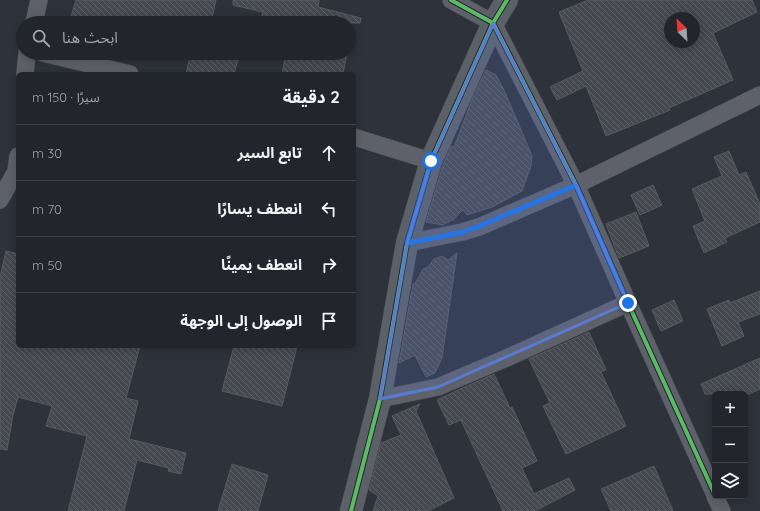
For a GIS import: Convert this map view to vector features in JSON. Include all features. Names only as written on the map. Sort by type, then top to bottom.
[{"type":"street","points":[[36,16],[39,0]]},
{"type":"street","points":[[451,0],[494,23],[576,185],[712,489]]},
{"type":"street","points":[[351,511],[380,399],[407,243],[431,161],[494,23],[507,0]]},
{"type":"street","points":[[25,72],[26,60]]},
{"type":"street","points":[[72,60],[122,72]]},
{"type":"street","points":[[407,243],[462,232],[479,226],[576,185],[760,95]]},
{"type":"street","points":[[356,138],[431,161]]},
{"type":"street","points":[[0,200],[16,170]]},
{"type":"street","points":[[380,399],[438,387],[509,358],[628,303]]},
{"type":"street","points":[[716,499],[722,511]]},
{"type":"highlighted area","points":[[493,23],[576,185],[628,303],[438,387],[380,399],[407,243],[431,161]]},
{"type":"building","points":[[76,0],[216,0],[213,16],[71,16]]},
{"type":"building","points":[[233,0],[319,0],[318,7],[353,16],[262,16],[263,12],[233,5]]},
{"type":"building","points":[[588,0],[752,0],[757,12],[713,33],[733,80],[669,108],[670,110],[606,136],[586,86],[557,100],[550,87],[583,71],[559,12]]},
{"type":"building","points":[[356,17],[361,18],[360,23],[356,23]]},
{"type":"building","points":[[189,60],[238,60],[235,72],[186,72]]},
{"type":"building","points":[[285,60],[346,60],[343,72],[282,72]]},
{"type":"building","points":[[486,70],[496,75],[505,92],[532,156],[531,166],[522,191],[492,207],[467,215],[463,210],[454,219],[443,225],[426,222],[443,165],[451,146],[454,147],[473,97]]},
{"type":"building","points":[[729,151],[739,175],[746,172],[760,204],[760,222],[725,238],[727,242],[704,253],[693,226],[705,221],[692,189],[722,176],[714,157]]},
{"type":"building","points":[[653,185],[662,205],[640,215],[631,195]]},
{"type":"building","points":[[636,212],[649,246],[619,258],[606,224]]},
{"type":"building","points":[[6,251],[16,254],[16,348],[139,348],[126,398],[138,401],[129,439],[186,453],[181,474],[168,471],[169,468],[137,460],[124,511],[68,511],[87,436],[46,426],[52,406],[18,397],[13,415],[7,450],[0,449],[0,277]]},
{"type":"building","points":[[457,253],[442,358],[435,373],[426,377],[415,355],[399,363],[413,284],[416,282],[423,269],[428,267],[434,259],[442,256],[448,260]]},
{"type":"building","points":[[760,291],[760,314],[738,322],[744,336],[722,346],[707,309],[729,300],[730,303]]},
{"type":"building","points":[[674,300],[683,321],[661,331],[652,310]]},
{"type":"building","points":[[589,332],[606,370],[601,372],[626,426],[566,454],[543,406],[550,403],[529,359]]},
{"type":"building","points":[[233,348],[296,348],[282,406],[222,391]]},
{"type":"building","points":[[760,358],[760,389],[749,394],[748,391],[712,391],[712,394],[705,394],[701,384]]},
{"type":"building","points":[[494,374],[510,408],[512,407],[537,461],[522,468],[534,494],[569,478],[575,490],[535,511],[503,511],[461,420],[449,425],[437,400]]},
{"type":"building","points":[[420,404],[416,411],[454,498],[428,511],[373,511],[378,496],[369,490],[381,443],[401,435],[392,416]]},
{"type":"building","points":[[232,464],[268,475],[258,511],[218,511]]},
{"type":"building","points":[[654,466],[673,511],[611,511],[601,489]]},
{"type":"cycle path","points":[[451,0],[493,23],[576,185],[712,488]]},
{"type":"cycle path","points":[[351,511],[380,399],[407,243],[431,161],[493,23],[507,0]]},
{"type":"route","points":[[431,161],[407,243],[462,232],[576,185],[628,303]]}]
